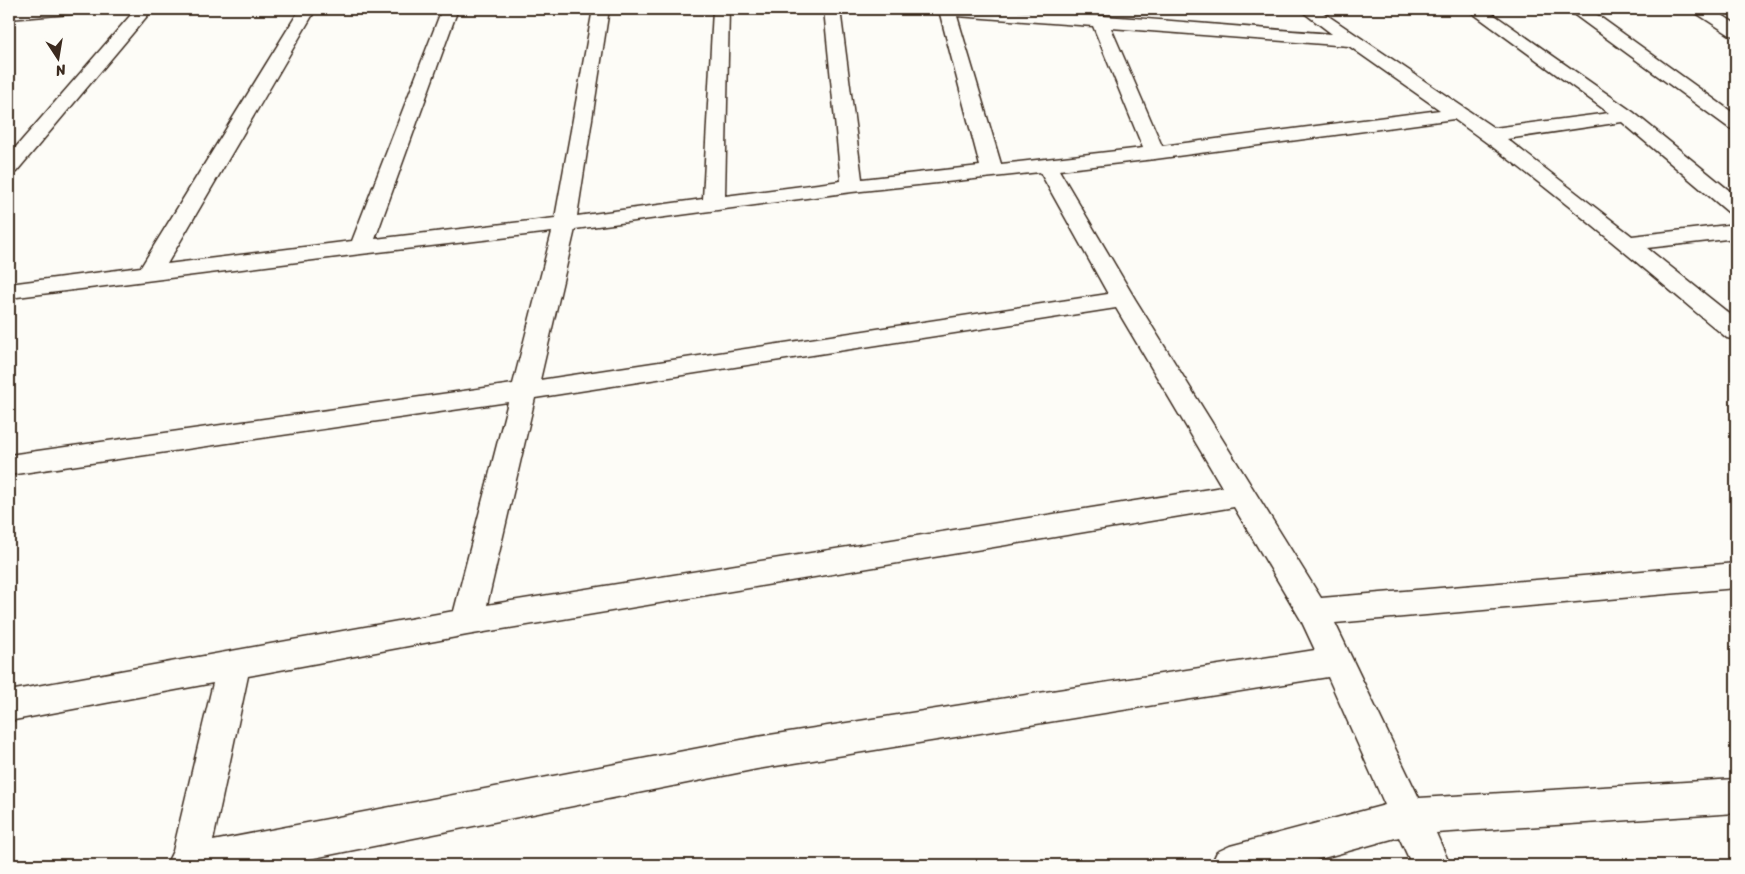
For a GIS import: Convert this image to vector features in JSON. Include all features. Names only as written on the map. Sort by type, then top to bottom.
[{"type":"street","points":[[9,14],[70,9]]},
{"type":"street","points":[[9,168],[145,9]]},
{"type":"street","points":[[149,274],[308,9]]},
{"type":"street","points":[[361,247],[450,9]]},
{"type":"street","points":[[467,622],[565,224],[601,9]]},
{"type":"street","points":[[714,204],[721,9]]},
{"type":"street","points":[[832,9],[852,186]]},
{"type":"street","points":[[992,170],[943,9],[1353,41]]},
{"type":"street","points":[[1307,9],[1490,135],[1736,332]]},
{"type":"street","points":[[1475,9],[1626,116],[1736,207]]},
{"type":"street","points":[[1578,9],[1736,124]]},
{"type":"street","points":[[1702,9],[1736,31]]},
{"type":"street","points":[[1099,20],[1155,153]]},
{"type":"street","points":[[9,291],[361,247],[565,224],[852,186],[1155,153],[1459,113]]},
{"type":"street","points":[[1490,135],[1626,116]]},
{"type":"street","points":[[1046,166],[1240,495],[1313,612],[1431,865]]},
{"type":"street","points":[[1627,243],[1736,231]]},
{"type":"street","points":[[9,466],[524,391],[1123,299]]},
{"type":"street","points":[[9,706],[467,622],[1240,495]]},
{"type":"street","points":[[1313,612],[1736,575]]},
{"type":"street","points":[[234,665],[187,865],[757,753],[1337,661]]},
{"type":"street","points":[[1230,865],[1408,817],[1736,796]]},
{"type":"railway","points":[[1732,9],[1736,11]]}]
